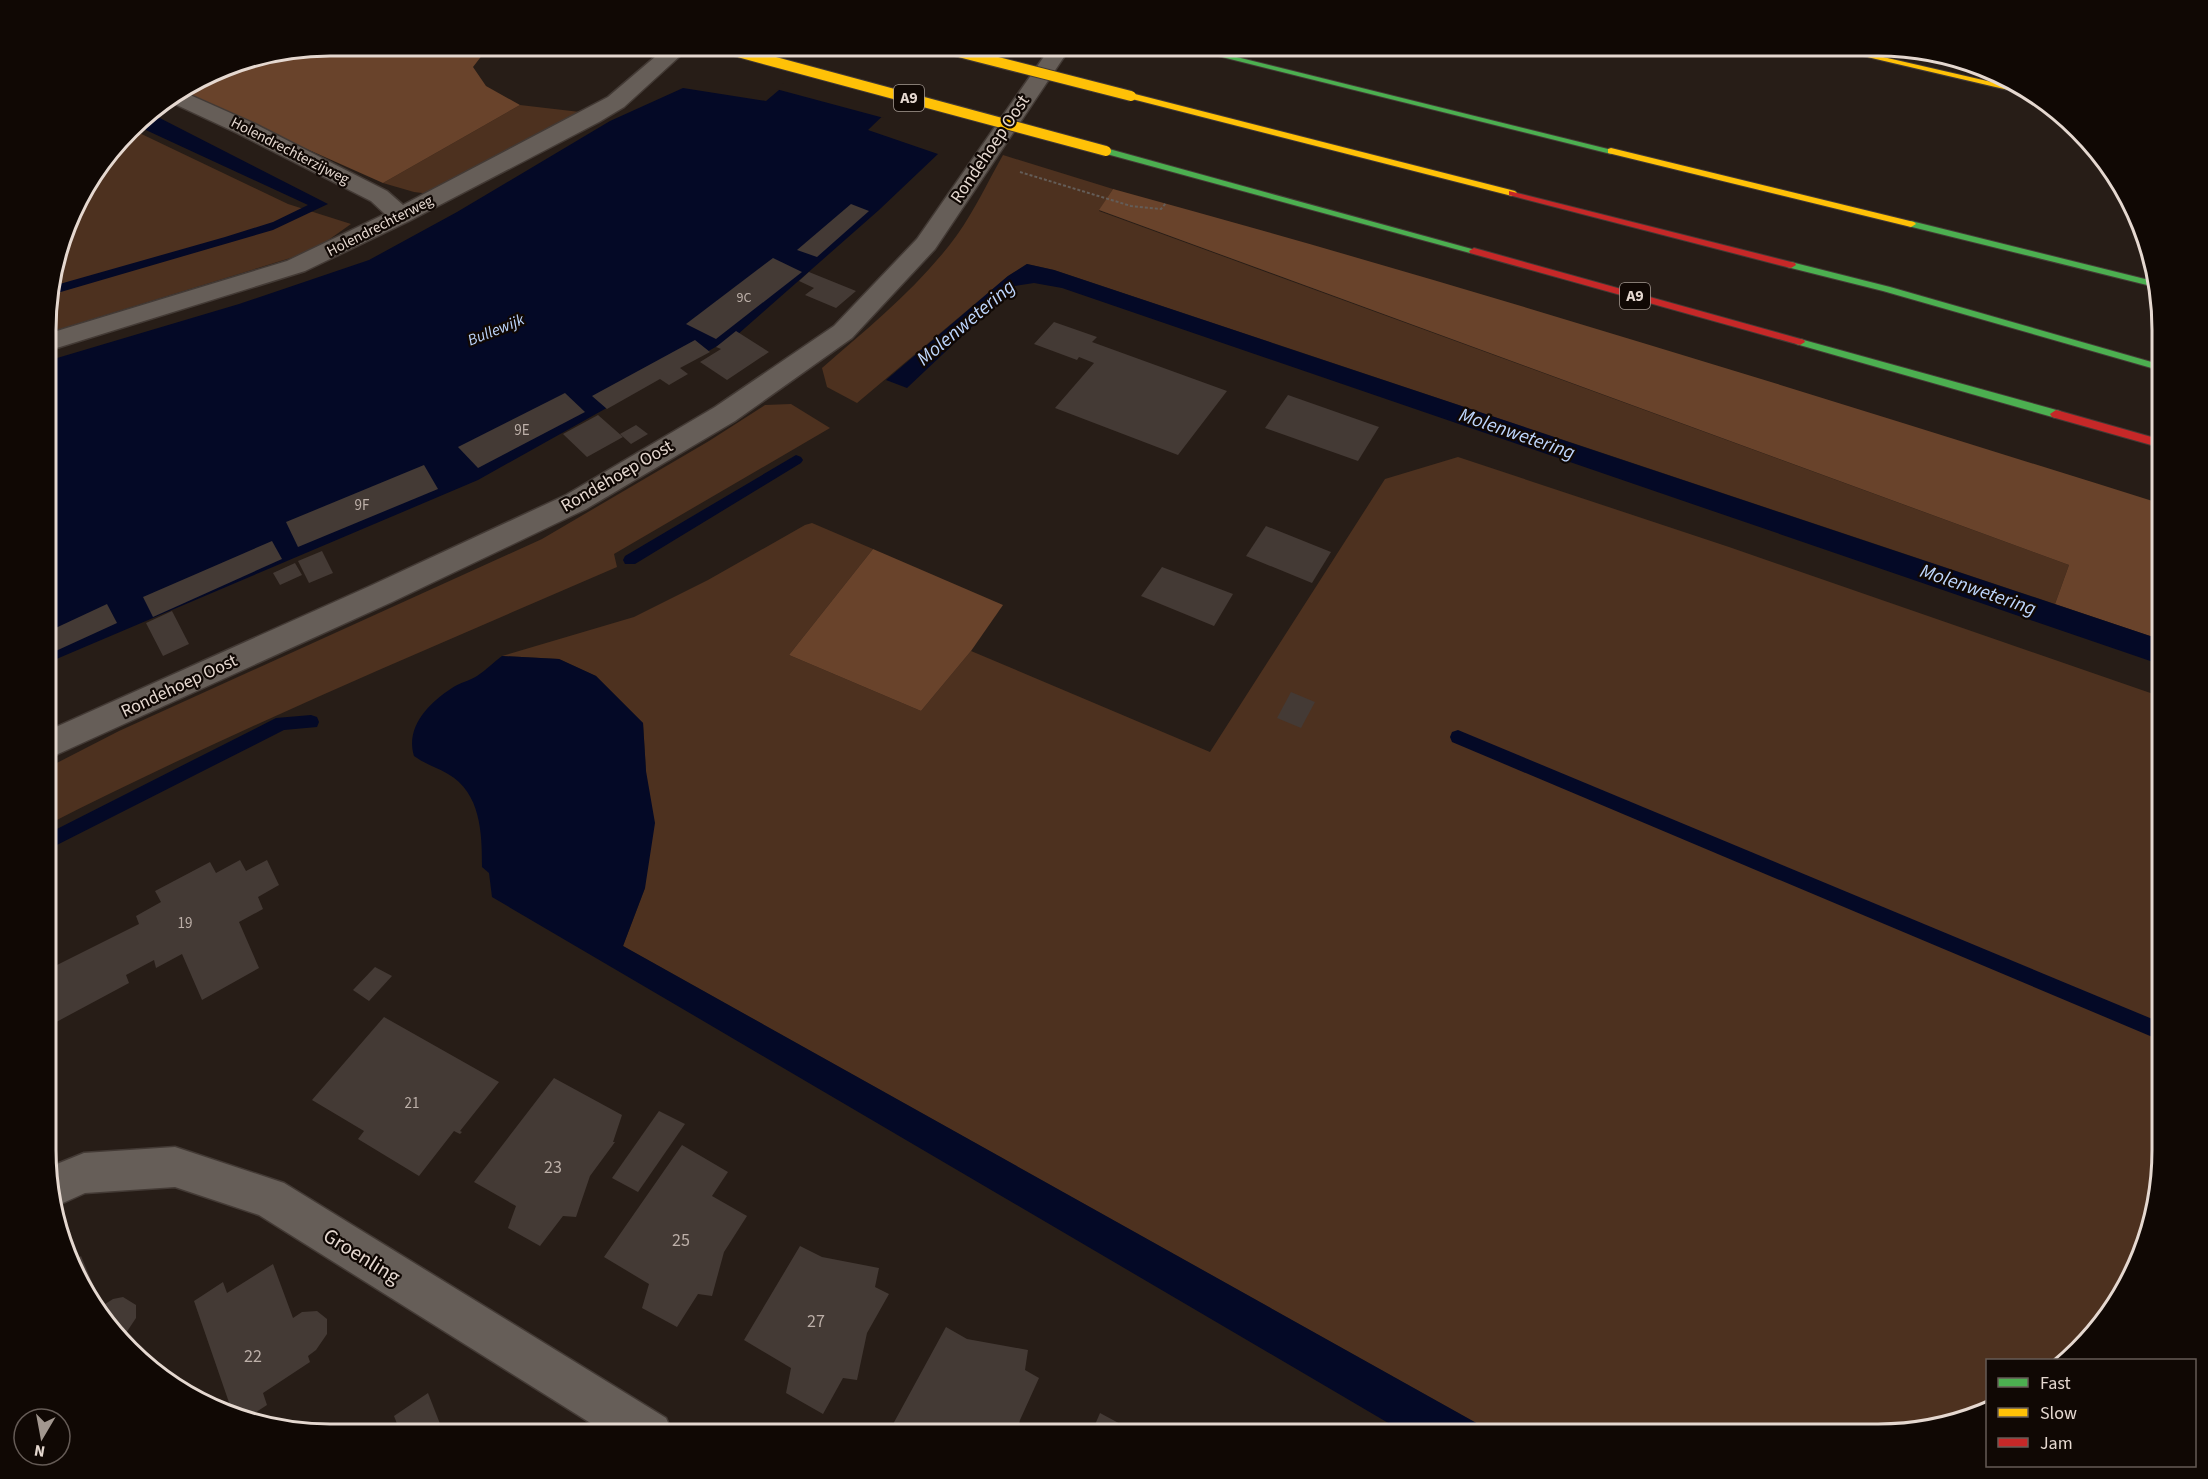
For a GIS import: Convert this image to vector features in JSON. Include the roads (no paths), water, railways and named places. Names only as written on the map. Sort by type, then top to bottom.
[{"type":"main road","name":"A9","points":[[753,56],[1508,261],[2152,441]]},
{"type":"main road","points":[[974,56],[1886,289],[2152,365]]},
{"type":"main road","points":[[1223,56],[2148,283]]},
{"type":"main road","points":[[1867,56],[2010,89]]},
{"type":"street","name":"Holendrechterweg","points":[[56,340],[279,273],[327,253],[616,102],[669,56]]},
{"type":"street","name":"Rondehoep Oost","points":[[56,742],[381,594],[576,502],[725,414],[843,332],[926,244],[1054,56]]},
{"type":"street","name":"Holendrechterzijweg","points":[[181,99],[245,128],[379,196],[401,216]]},
{"type":"street","name":"Groenling","points":[[58,1185],[84,1173],[175,1167],[269,1198],[634,1424]]},
{"type":"water","name":"Bullewijk","points":[[863,56],[945,56],[868,130],[938,154],[879,210],[737,335],[478,480],[56,659],[56,358],[239,304],[369,260],[457,212],[610,121],[683,88],[766,101],[812,62]]},
{"type":"water","points":[[157,117],[328,204],[273,230],[58,293],[60,284],[273,222],[308,205],[143,129]]},
{"type":"water","name":"Molenwetering","points":[[1027,264],[1054,270],[2152,637],[2152,662],[1062,288],[1034,283],[1015,286],[907,388],[886,380],[1008,276]]},
{"type":"water","points":[[502,656],[559,659],[596,676],[643,723],[646,771],[655,823],[645,888],[623,946],[1478,1424],[1390,1424],[492,897],[489,873],[482,867],[480,828],[473,803],[459,782],[414,756],[412,745],[416,726],[427,708],[455,686],[477,676]]},
{"type":"waterway","points":[[630,560],[796,460]]},
{"type":"waterway","points":[[56,838],[282,723],[311,722]]},
{"type":"waterway","points":[[1458,737],[2152,1028]]}]
